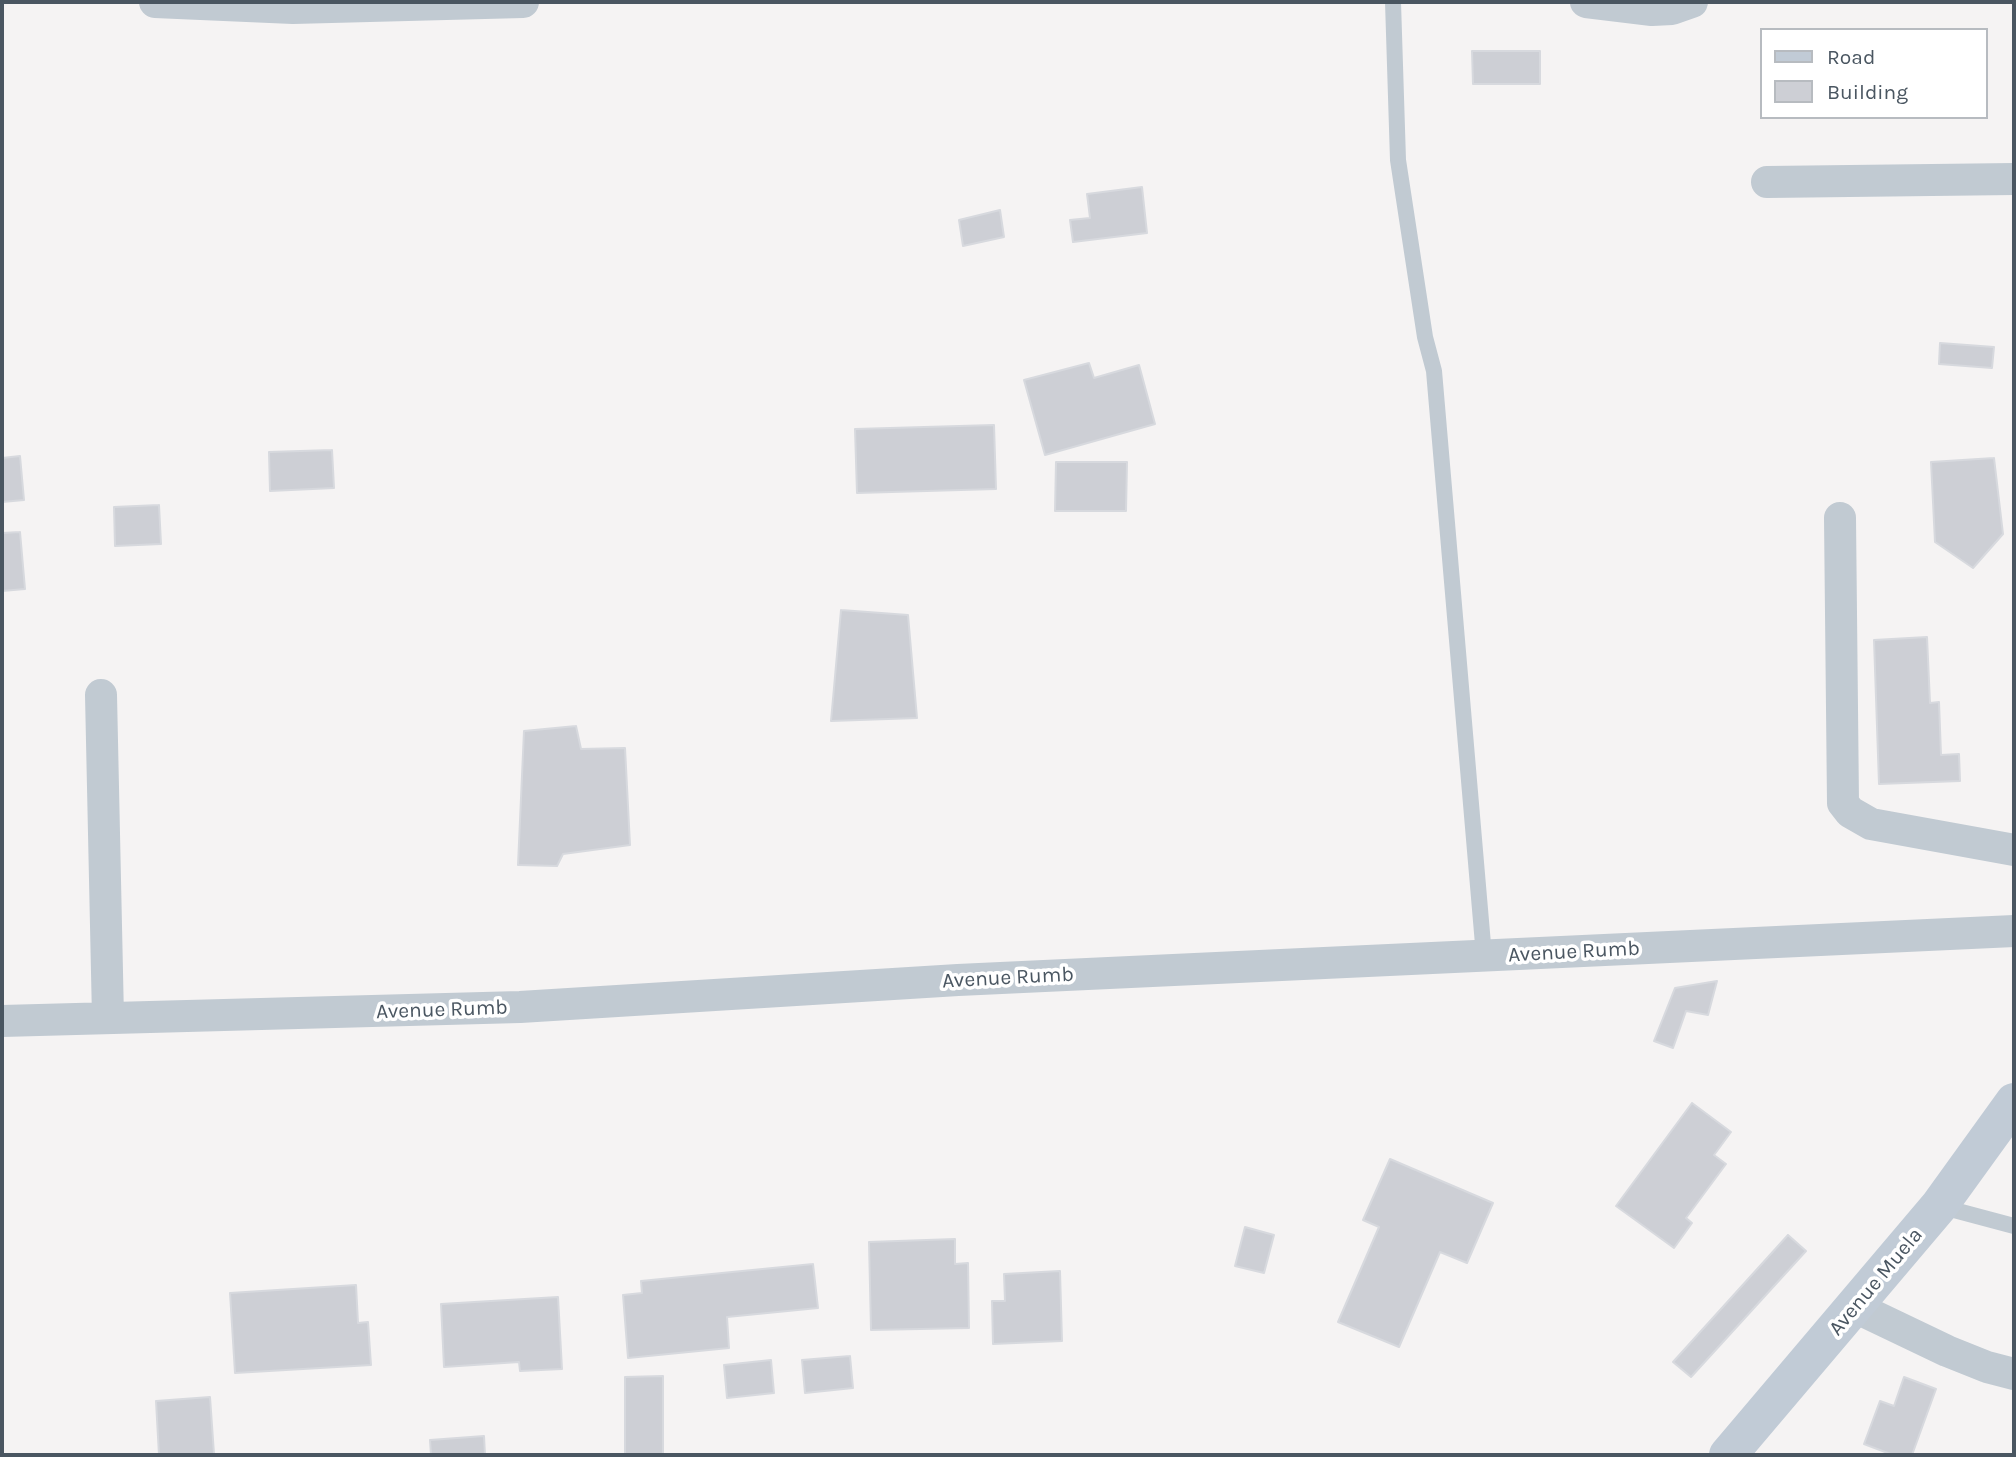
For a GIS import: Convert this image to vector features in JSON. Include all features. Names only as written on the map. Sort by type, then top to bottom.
[{"type":"street","points":[[155,2],[293,8],[523,2]]},
{"type":"street","points":[[1586,2],[1652,10],[1672,9],[1692,2]]},
{"type":"street","points":[[1767,181],[2014,179]]},
{"type":"street","points":[[1840,518],[1843,803],[1850,812],[1871,824],[2014,850]]},
{"type":"street","points":[[101,695],[108,1018]]},
{"type":"street","name":"Avenue Rumb","points":[[2,1021],[520,1007],[958,980],[2014,931]]},
{"type":"street","name":"Avenue Muela","points":[[1728,1455],[1939,1206],[2014,1102]]},
{"type":"street","points":[[1855,1307],[1947,1351],[1987,1367],[2014,1374]]},
{"type":"lane","points":[[1393,2],[1398,160],[1425,338],[1434,371],[1484,956]]},
{"type":"lane","points":[[1939,1206],[2014,1226]]},
{"type":"building","points":[[1472,51],[1540,51],[1540,84],[1473,84]]},
{"type":"building","points":[[1142,187],[1147,233],[1073,242],[1070,220],[1090,218],[1087,194]]},
{"type":"building","points":[[1000,210],[1004,237],[963,246],[959,220]]},
{"type":"building","points":[[1940,343],[1994,347],[1992,368],[1939,364]]},
{"type":"building","points":[[1089,363],[1094,378],[1139,365],[1155,424],[1045,455],[1024,380]]},
{"type":"building","points":[[994,425],[996,489],[857,493],[855,429]]},
{"type":"building","points":[[332,450],[334,488],[270,491],[269,452]]},
{"type":"building","points":[[20,456],[24,500],[2,502],[2,458]]},
{"type":"building","points":[[1994,458],[2003,534],[1973,568],[1935,542],[1931,462]]},
{"type":"building","points":[[1056,462],[1127,462],[1126,511],[1055,511]]},
{"type":"building","points":[[159,505],[161,544],[115,546],[114,507]]},
{"type":"building","points":[[20,532],[25,589],[2,591],[2,533]]},
{"type":"building","points":[[841,610],[908,615],[917,718],[831,721]]},
{"type":"building","points":[[1927,637],[1930,703],[1939,702],[1941,755],[1959,754],[1960,781],[1879,784],[1874,640]]},
{"type":"building","points":[[576,726],[581,749],[625,748],[630,845],[563,854],[557,866],[518,865],[524,731]]},
{"type":"building","points":[[1717,981],[1708,1015],[1686,1011],[1673,1048],[1654,1041],[1675,988]]},
{"type":"building","points":[[1692,1103],[1731,1132],[1714,1155],[1726,1164],[1686,1218],[1692,1223],[1674,1248],[1616,1206]]},
{"type":"building","points":[[1390,1159],[1493,1203],[1467,1263],[1440,1252],[1399,1347],[1338,1322],[1379,1227],[1363,1220]]},
{"type":"building","points":[[1245,1227],[1274,1235],[1264,1273],[1235,1266]]},
{"type":"building","points":[[1788,1235],[1806,1251],[1691,1377],[1673,1362]]},
{"type":"building","points":[[955,1239],[955,1264],[968,1263],[969,1328],[871,1330],[869,1242]]},
{"type":"building","points":[[813,1264],[818,1308],[727,1317],[729,1348],[628,1358],[623,1295],[642,1293],[641,1281]]},
{"type":"building","points":[[1060,1271],[1062,1341],[993,1344],[992,1301],[1005,1301],[1004,1274]]},
{"type":"building","points":[[356,1285],[358,1323],[368,1322],[371,1365],[235,1373],[230,1293]]},
{"type":"building","points":[[558,1297],[562,1369],[520,1371],[519,1362],[444,1367],[441,1304]]},
{"type":"building","points":[[850,1356],[853,1388],[805,1393],[802,1360]]},
{"type":"building","points":[[771,1360],[774,1393],[727,1398],[724,1365]]},
{"type":"building","points":[[663,1376],[663,1455],[625,1455],[625,1377]]},
{"type":"building","points":[[1904,1377],[1936,1389],[1912,1455],[1893,1455],[1864,1444],[1880,1401],[1894,1406]]},
{"type":"building","points":[[210,1397],[214,1454],[159,1455],[156,1401]]},
{"type":"building","points":[[484,1436],[485,1455],[431,1455],[430,1440]]}]
